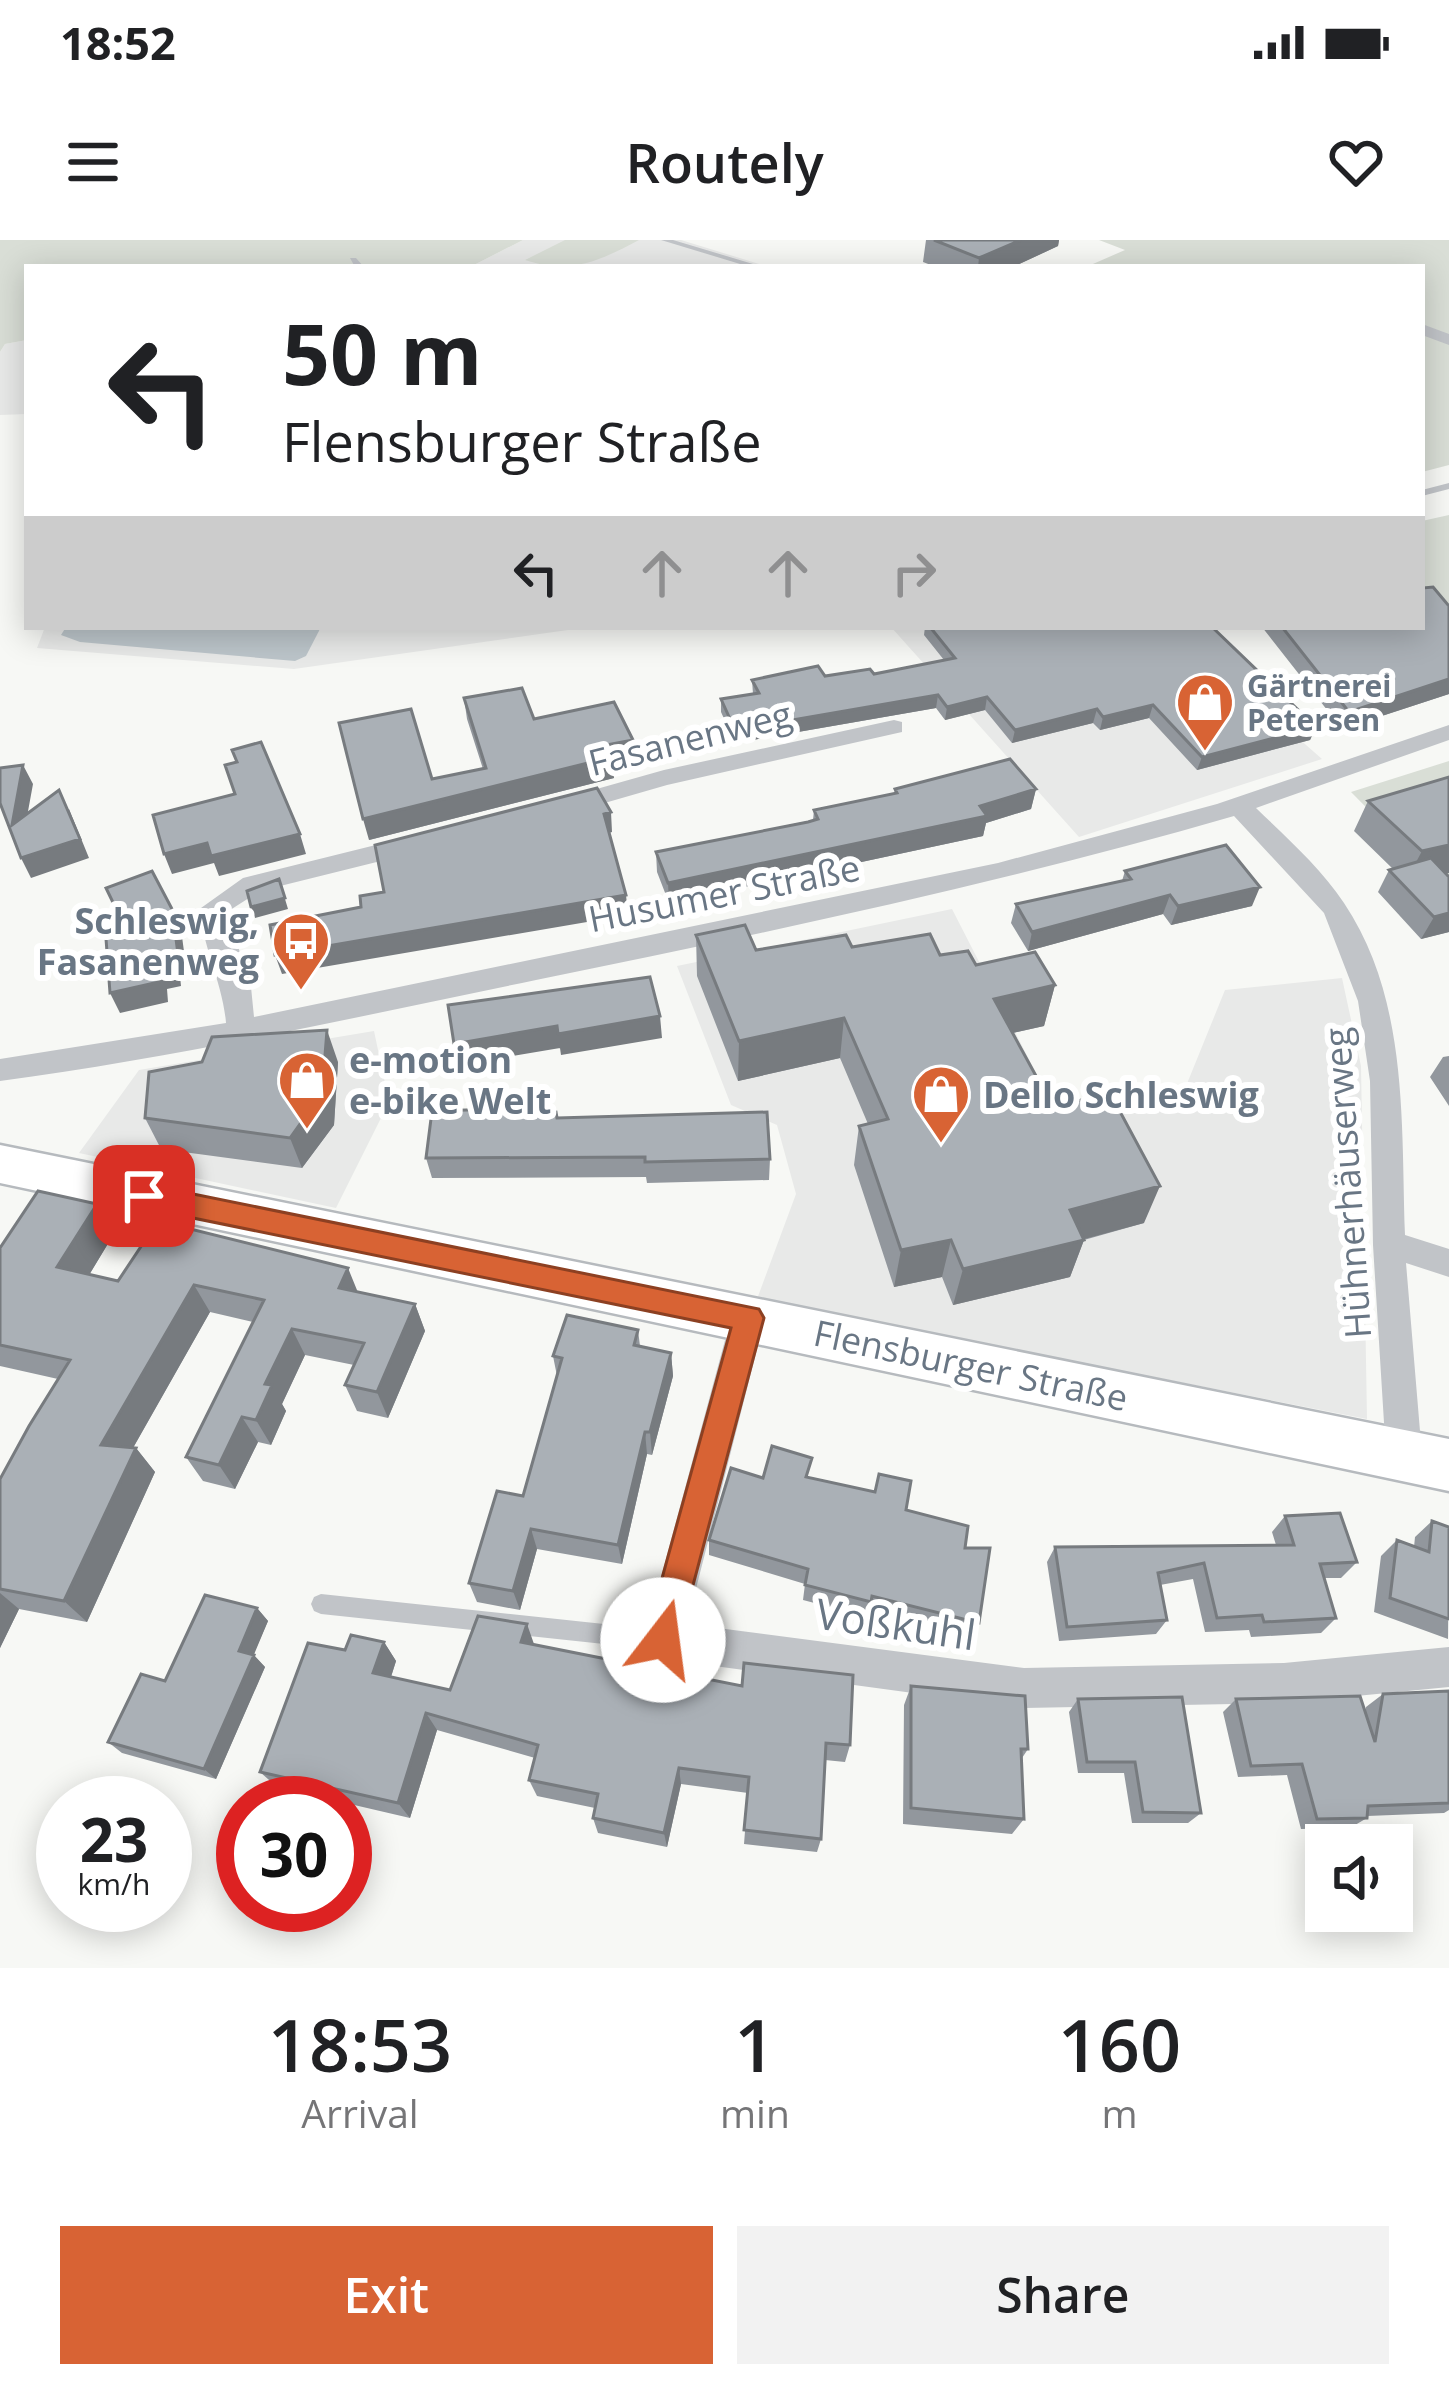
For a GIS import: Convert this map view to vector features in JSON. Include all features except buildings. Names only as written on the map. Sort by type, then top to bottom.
[{"type":"street","name":"Fasanenweg","points":[[532,815],[664,778],[894,727]]},
{"type":"street","name":"Husumer Straße","points":[[0,1070],[241,1029],[865,905],[1070,857],[1240,807],[1449,732]]},
{"type":"street","name":"Hühnerhäuserweg","points":[[1240,807],[1341,919],[1366,974],[1384,1039],[1389,1244],[1426,1460]]},
{"type":"street","points":[[241,1029],[237,987],[214,922],[214,908],[252,884],[444,838]]},
{"type":"street","name":"Flensburger Straße","points":[[0,1164],[1426,1460]]},
{"type":"street","points":[[1389,1244],[1449,1263]]},
{"type":"street","points":[[663,1640],[748,1318]]},
{"type":"street","name":"Voßkuhl","points":[[663,1640],[1024,1688],[1285,1683],[1449,1666]]},
{"type":"lane","points":[[665,240],[749,264]]},
{"type":"lane","points":[[321,1604],[663,1640]]},
{"type":"shaded area","points":[[0,240],[523,240],[476,264],[24,264],[24,341],[5,344],[0,352]]},
{"type":"shaded area","points":[[523,240],[681,240],[759,264],[476,264]]},
{"type":"shaded area","points":[[565,240],[639,240],[584,264],[525,260]]},
{"type":"shaded area","points":[[1099,240],[1449,240],[1449,465],[1425,471],[1425,264],[1093,264],[1125,250]]},
{"type":"shaded area","points":[[24,341],[24,414],[0,415],[0,352],[5,344]]},
{"type":"shaded area","points":[[1449,515],[1449,621],[1425,594],[1425,520]]},
{"type":"shaded area","points":[[44,630],[568,630],[294,669],[37,648]]},
{"type":"shaded area","points":[[64,630],[319,630],[306,656],[295,661],[80,642],[61,635]]},
{"type":"shaded area","name":"Gärtnerei Petersen","points":[[894,630],[1211,630],[1273,716],[1322,759],[1079,837]]},
{"type":"shaded area","points":[[1449,761],[1449,891],[1351,792]]},
{"type":"shaded area","points":[[952,909],[1055,1110],[1182,1096],[1225,990],[1342,978],[1361,1066],[1367,1419],[757,1299],[796,1194],[777,1125],[731,1105],[677,966]]},
{"type":"shaded area","points":[[374,1031],[389,1102],[336,1208],[79,1153],[139,1070]]},
{"type":"place","name":"Gärtnerei Petersen","points":[[1205,753]]},
{"type":"place","name":"Schleswig, Fasanenweg","points":[[301,992]]},
{"type":"place","name":"e-motion e-bike Welt","points":[[307,1131]]},
{"type":"place","name":"Dello Schleswig","points":[[941,1145]]},
{"type":"route","points":[[144,1196],[748,1318],[663,1640]]}]
